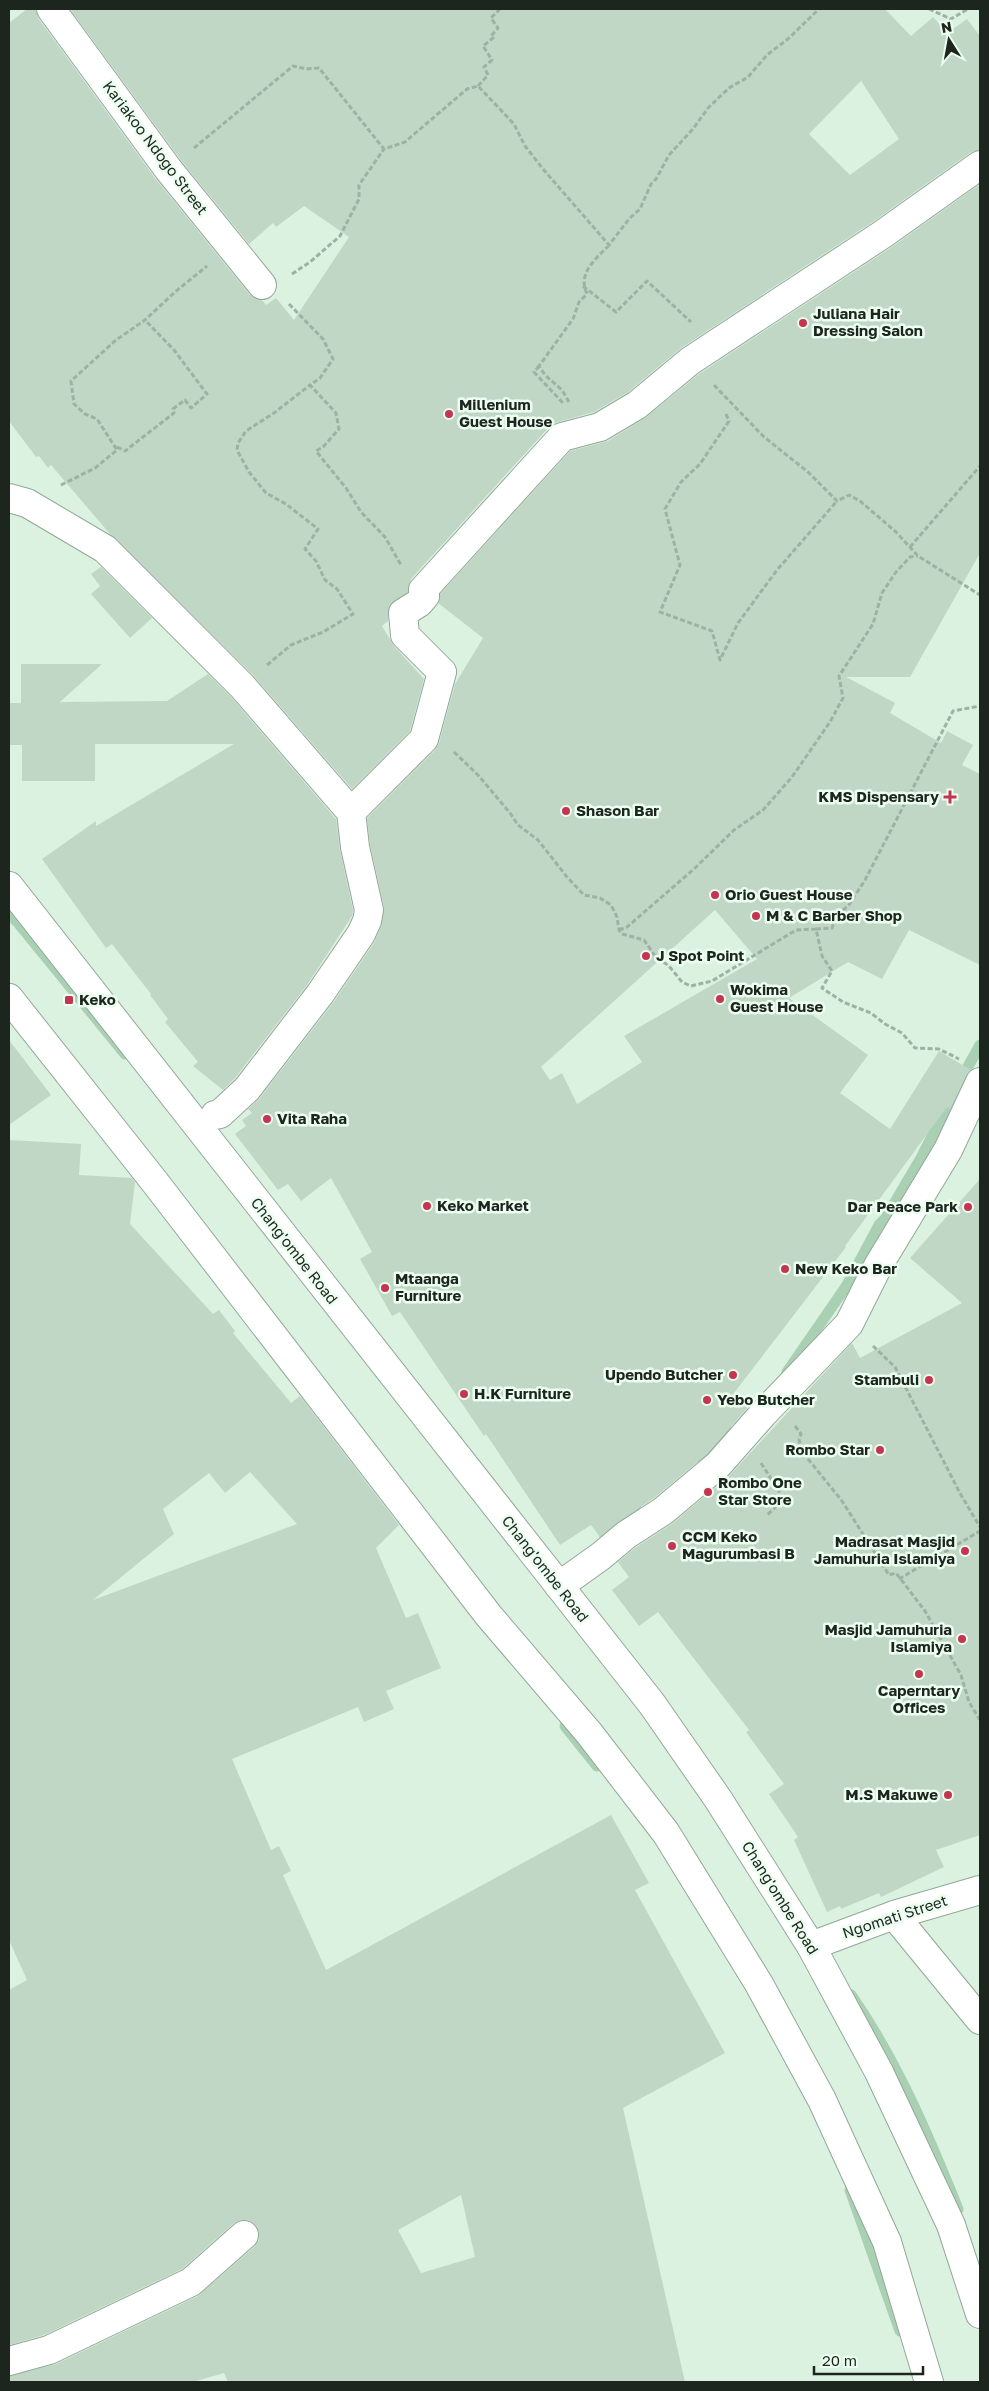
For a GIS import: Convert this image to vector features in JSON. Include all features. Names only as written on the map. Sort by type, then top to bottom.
[{"type":"street","name":"Kariakoo Ndogo Street","points":[[51,9],[168,169],[231,247],[269,284]]},
{"type":"street","points":[[351,812],[424,739],[442,672],[405,635],[403,613],[419,603],[425,596],[423,590],[572,434],[600,427],[637,405],[690,361],[883,234],[980,166]]},
{"type":"street","points":[[18,501],[105,549],[242,686],[351,812],[355,847],[370,910],[367,921],[361,934],[320,994],[247,1089],[220,1114],[215,1115]]},
{"type":"street","name":"Chang'ombe Road","points":[[9,886],[652,1704],[713,1791],[811,1946],[879,2072],[951,2225],[980,2314]]},
{"type":"street","points":[[9,998],[154,1181],[489,1616],[589,1733],[666,1833],[759,1984],[822,2100],[887,2242],[929,2382]]},
{"type":"street","points":[[559,1586],[601,1556],[626,1535],[663,1511],[718,1465],[763,1414],[849,1324],[878,1266],[948,1150],[980,1082]]},
{"type":"street","name":"Ngomati Street","points":[[811,1946],[894,1914],[980,1890]]},
{"type":"street","points":[[894,1914],[980,2020]]},
{"type":"street","points":[[9,2361],[50,2350],[192,2282],[244,2235]]},
{"type":"path","points":[[242,686],[291,645],[323,632],[353,614],[337,589],[325,580],[316,561],[305,549],[318,529],[286,504],[266,493],[236,450],[246,431],[274,413],[320,378],[333,359],[323,339],[292,310],[269,284],[310,262],[340,236],[359,199],[359,185],[384,149],[406,142],[467,89],[478,86],[488,75],[484,67],[492,60],[483,46],[493,38],[491,36],[498,28],[491,18],[500,9]]},
{"type":"path","points":[[572,434],[566,407],[534,372],[572,319],[579,302],[586,294],[582,285],[585,272],[629,219],[640,209],[651,184],[656,179],[669,154],[693,129],[708,108],[729,88],[748,77],[767,55],[790,38],[819,9]]},
{"type":"path","points":[[929,9],[951,19],[968,9]]},
{"type":"path","points":[[168,169],[293,66],[306,69],[319,68],[384,149]]},
{"type":"path","points":[[478,86],[514,124],[525,146],[567,199],[609,244]]},
{"type":"path","points":[[145,320],[174,350],[207,394],[191,408],[185,400],[182,402],[173,409],[174,413],[166,421],[126,451],[117,447],[97,419],[85,414],[74,404],[71,382],[116,340],[145,320],[175,292],[231,247]]},
{"type":"path","points":[[582,285],[616,312],[647,281],[716,345]]},
{"type":"path","points":[[690,361],[764,437],[808,472],[836,501]]},
{"type":"path","points":[[539,366],[576,406],[572,434]]},
{"type":"path","points":[[310,385],[336,412],[339,428],[323,447],[316,451],[346,488],[361,512],[385,537],[402,567],[423,590]]},
{"type":"path","points":[[726,414],[729,421],[700,464],[681,482],[664,509],[680,565],[660,612],[712,631],[720,660],[744,616],[777,570],[836,501],[849,494],[860,501],[918,556],[980,595]]},
{"type":"path","points":[[18,501],[95,468],[117,450],[117,447]]},
{"type":"path","points":[[910,547],[941,514],[980,466]]},
{"type":"path","points":[[619,930],[627,928],[734,830],[763,810],[792,777],[830,722],[843,698],[839,676],[873,624],[882,593],[896,572],[910,557],[918,556]]},
{"type":"path","points":[[424,739],[451,750],[510,812],[518,825],[538,840],[584,895],[600,898],[611,905],[622,934],[644,940],[655,956],[669,966],[682,982],[691,986],[712,981],[796,930],[832,928],[836,916],[848,905],[865,880],[953,711],[980,706]]},
{"type":"path","points":[[816,929],[822,956],[832,971],[822,988],[843,1002],[871,1013],[884,1024],[902,1033],[915,1048],[939,1049],[963,1062]]},
{"type":"path","points":[[849,1324],[895,1367],[961,1495],[980,1527]]},
{"type":"path","points":[[791,1420],[801,1434],[799,1440],[804,1454],[842,1501],[889,1575],[896,1573],[925,1611],[961,1675],[969,1702],[980,1720]]},
{"type":"path","points":[[760,1460],[784,1499],[766,1516]]},
{"type":"path","points":[[899,1579],[980,1531]]},
{"type":"building","points":[[27,9],[36,9],[38,18],[155,178],[250,295],[262,300],[266,305],[276,298],[294,320],[349,237],[304,206],[276,227],[273,223],[249,244],[180,159],[70,9],[885,9],[911,36],[933,17],[947,33],[967,19],[980,36],[980,150],[971,152],[874,221],[681,348],[628,392],[594,412],[550,426],[411,579],[408,592],[389,606],[388,621],[382,626],[394,646],[424,679],[410,731],[352,789],[253,675],[110,534],[51,465],[48,468],[39,456],[36,457],[9,421],[9,23]],"holes":[[[861,81],[899,139],[850,175],[809,134]]]},
{"type":"building","points":[[980,184],[980,553],[910,677],[846,677],[895,703],[890,713],[941,743],[947,731],[973,745],[962,765],[980,774],[980,965],[909,930],[882,979],[848,962],[789,998],[868,1055],[840,1093],[890,1129],[939,1051],[971,1070],[950,1109],[947,1107],[846,1247],[734,1393],[750,1405],[707,1454],[654,1498],[618,1522],[600,1537],[591,1525],[560,1545],[486,1434],[484,1436],[400,1312],[392,1316],[360,1259],[372,1252],[331,1178],[301,1201],[288,1184],[278,1190],[235,1134],[246,1126],[242,1120],[252,1113],[248,1109],[259,1099],[333,1003],[374,943],[381,927],[384,907],[370,844],[367,818],[435,750],[439,743],[455,684],[483,638],[438,603],[440,594],[570,451],[608,441],[645,418],[699,374],[892,247]],"holes":[[[715,910],[757,959],[624,1036],[642,1062],[577,1104],[562,1073],[550,1080],[541,1067]]]},
{"type":"building","points":[[101,567],[152,618],[130,638],[91,594],[100,586],[91,574]]},
{"type":"building","points":[[21,664],[102,664],[60,702],[167,701],[208,674],[231,697],[336,819],[340,850],[353,910],[352,916],[307,985],[235,1078],[223,1090],[193,1066],[198,1062],[165,1022],[168,1019],[151,994],[112,944],[106,948],[42,859],[96,821],[96,826],[234,744],[95,744],[95,781],[22,781],[22,745],[9,745],[9,703],[21,703]]},
{"type":"building","points":[[9,1040],[51,1095],[9,1125]]},
{"type":"building","points":[[9,1140],[81,1144],[79,1175],[132,1178],[135,1182],[130,1224],[213,1314],[219,1310],[235,1331],[233,1333],[291,1403],[300,1396],[399,1525],[376,1548],[406,1618],[418,1613],[441,1668],[386,1691],[394,1709],[364,1722],[358,1707],[232,1759],[271,1850],[279,1846],[291,1871],[283,1875],[326,1970],[611,1815],[649,1883],[635,1890],[725,2053],[623,2108],[685,2382],[228,2382],[224,2373],[193,2382],[9,2382],[9,2376],[56,2364],[198,2296],[254,2247],[259,2240],[259,2232],[255,2224],[248,2220],[240,2220],[234,2223],[182,2269],[44,2335],[9,2345],[9,1990],[27,1980],[9,1940]],"holes":[[[250,1472],[297,1524],[93,1600],[174,1534],[163,1509],[209,1473],[225,1493]],[[461,2195],[475,2257],[421,2273],[398,2230]]]},
{"type":"building","points":[[980,1179],[980,1835],[936,1850],[944,1867],[881,1897],[879,1893],[841,1909],[840,1906],[827,1912],[794,1840],[798,1837],[769,1794],[784,1784],[746,1732],[749,1730],[658,1612],[639,1626],[612,1590],[629,1577],[618,1562],[635,1548],[673,1523],[728,1477],[852,1343],[860,1358],[962,1303],[910,1258]]},
{"type":"waterway","points":[[9,909],[16,921]]},
{"type":"waterway","points":[[19,924],[125,1054]]},
{"type":"waterway","points":[[960,1081],[980,1045]]},
{"type":"waterway","points":[[787,1372],[847,1285],[879,1225],[885,1219],[921,1158],[953,1095]]},
{"type":"waterway","points":[[700,1457],[730,1433]]},
{"type":"waterway","points":[[604,1534],[627,1516],[636,1505]]},
{"type":"waterway","points":[[565,1726],[597,1766]]},
{"type":"waterway","points":[[851,1995],[868,2020],[897,2072],[923,2126],[958,2209]]},
{"type":"waterway","points":[[850,2190],[900,2331]]},
{"type":"place","name":"Juliana Hair Dressing Salon","points":[[803,323]]},
{"type":"place","name":"Millenium Guest House","points":[[449,414]]},
{"type":"place","name":"KMS Dispensary","points":[[950,797]]},
{"type":"place","name":"Shason Bar","points":[[566,811]]},
{"type":"place","name":"Orio Guest House","points":[[715,895]]},
{"type":"place","name":"M & C Barber Shop","points":[[756,916]]},
{"type":"place","name":"J Spot Point","points":[[646,956]]},
{"type":"place","name":"Wokima Guest House","points":[[720,999]]},
{"type":"place","name":"Keko","points":[[69,1000]]},
{"type":"place","name":"Vita Raha","points":[[267,1119]]},
{"type":"place","name":"Keko Market","points":[[427,1206]]},
{"type":"place","name":"Dar Peace Park","points":[[968,1207]]},
{"type":"place","name":"New Keko Bar","points":[[785,1269]]},
{"type":"place","name":"Mtaanga Furniture","points":[[385,1288]]},
{"type":"place","name":"Upendo Butcher","points":[[733,1375]]},
{"type":"place","name":"Stambuli","points":[[929,1380]]},
{"type":"place","name":"H.K Furniture","points":[[464,1394]]},
{"type":"place","name":"Yebo Butcher","points":[[707,1400]]},
{"type":"place","name":"Rombo Star","points":[[880,1450]]},
{"type":"place","name":"Rombo One Star Store","points":[[708,1492]]},
{"type":"place","name":"CCM Keko Magurumbasi B","points":[[672,1546]]},
{"type":"place","name":"Madrasat Masjid Jamuhuria Islamiya","points":[[965,1551]]},
{"type":"place","name":"Masjid Jamuhuria Islamiya","points":[[962,1639]]},
{"type":"place","name":"Caperntary Offices","points":[[919,1674]]},
{"type":"place","name":"M.S Makuwe","points":[[948,1795]]}]
